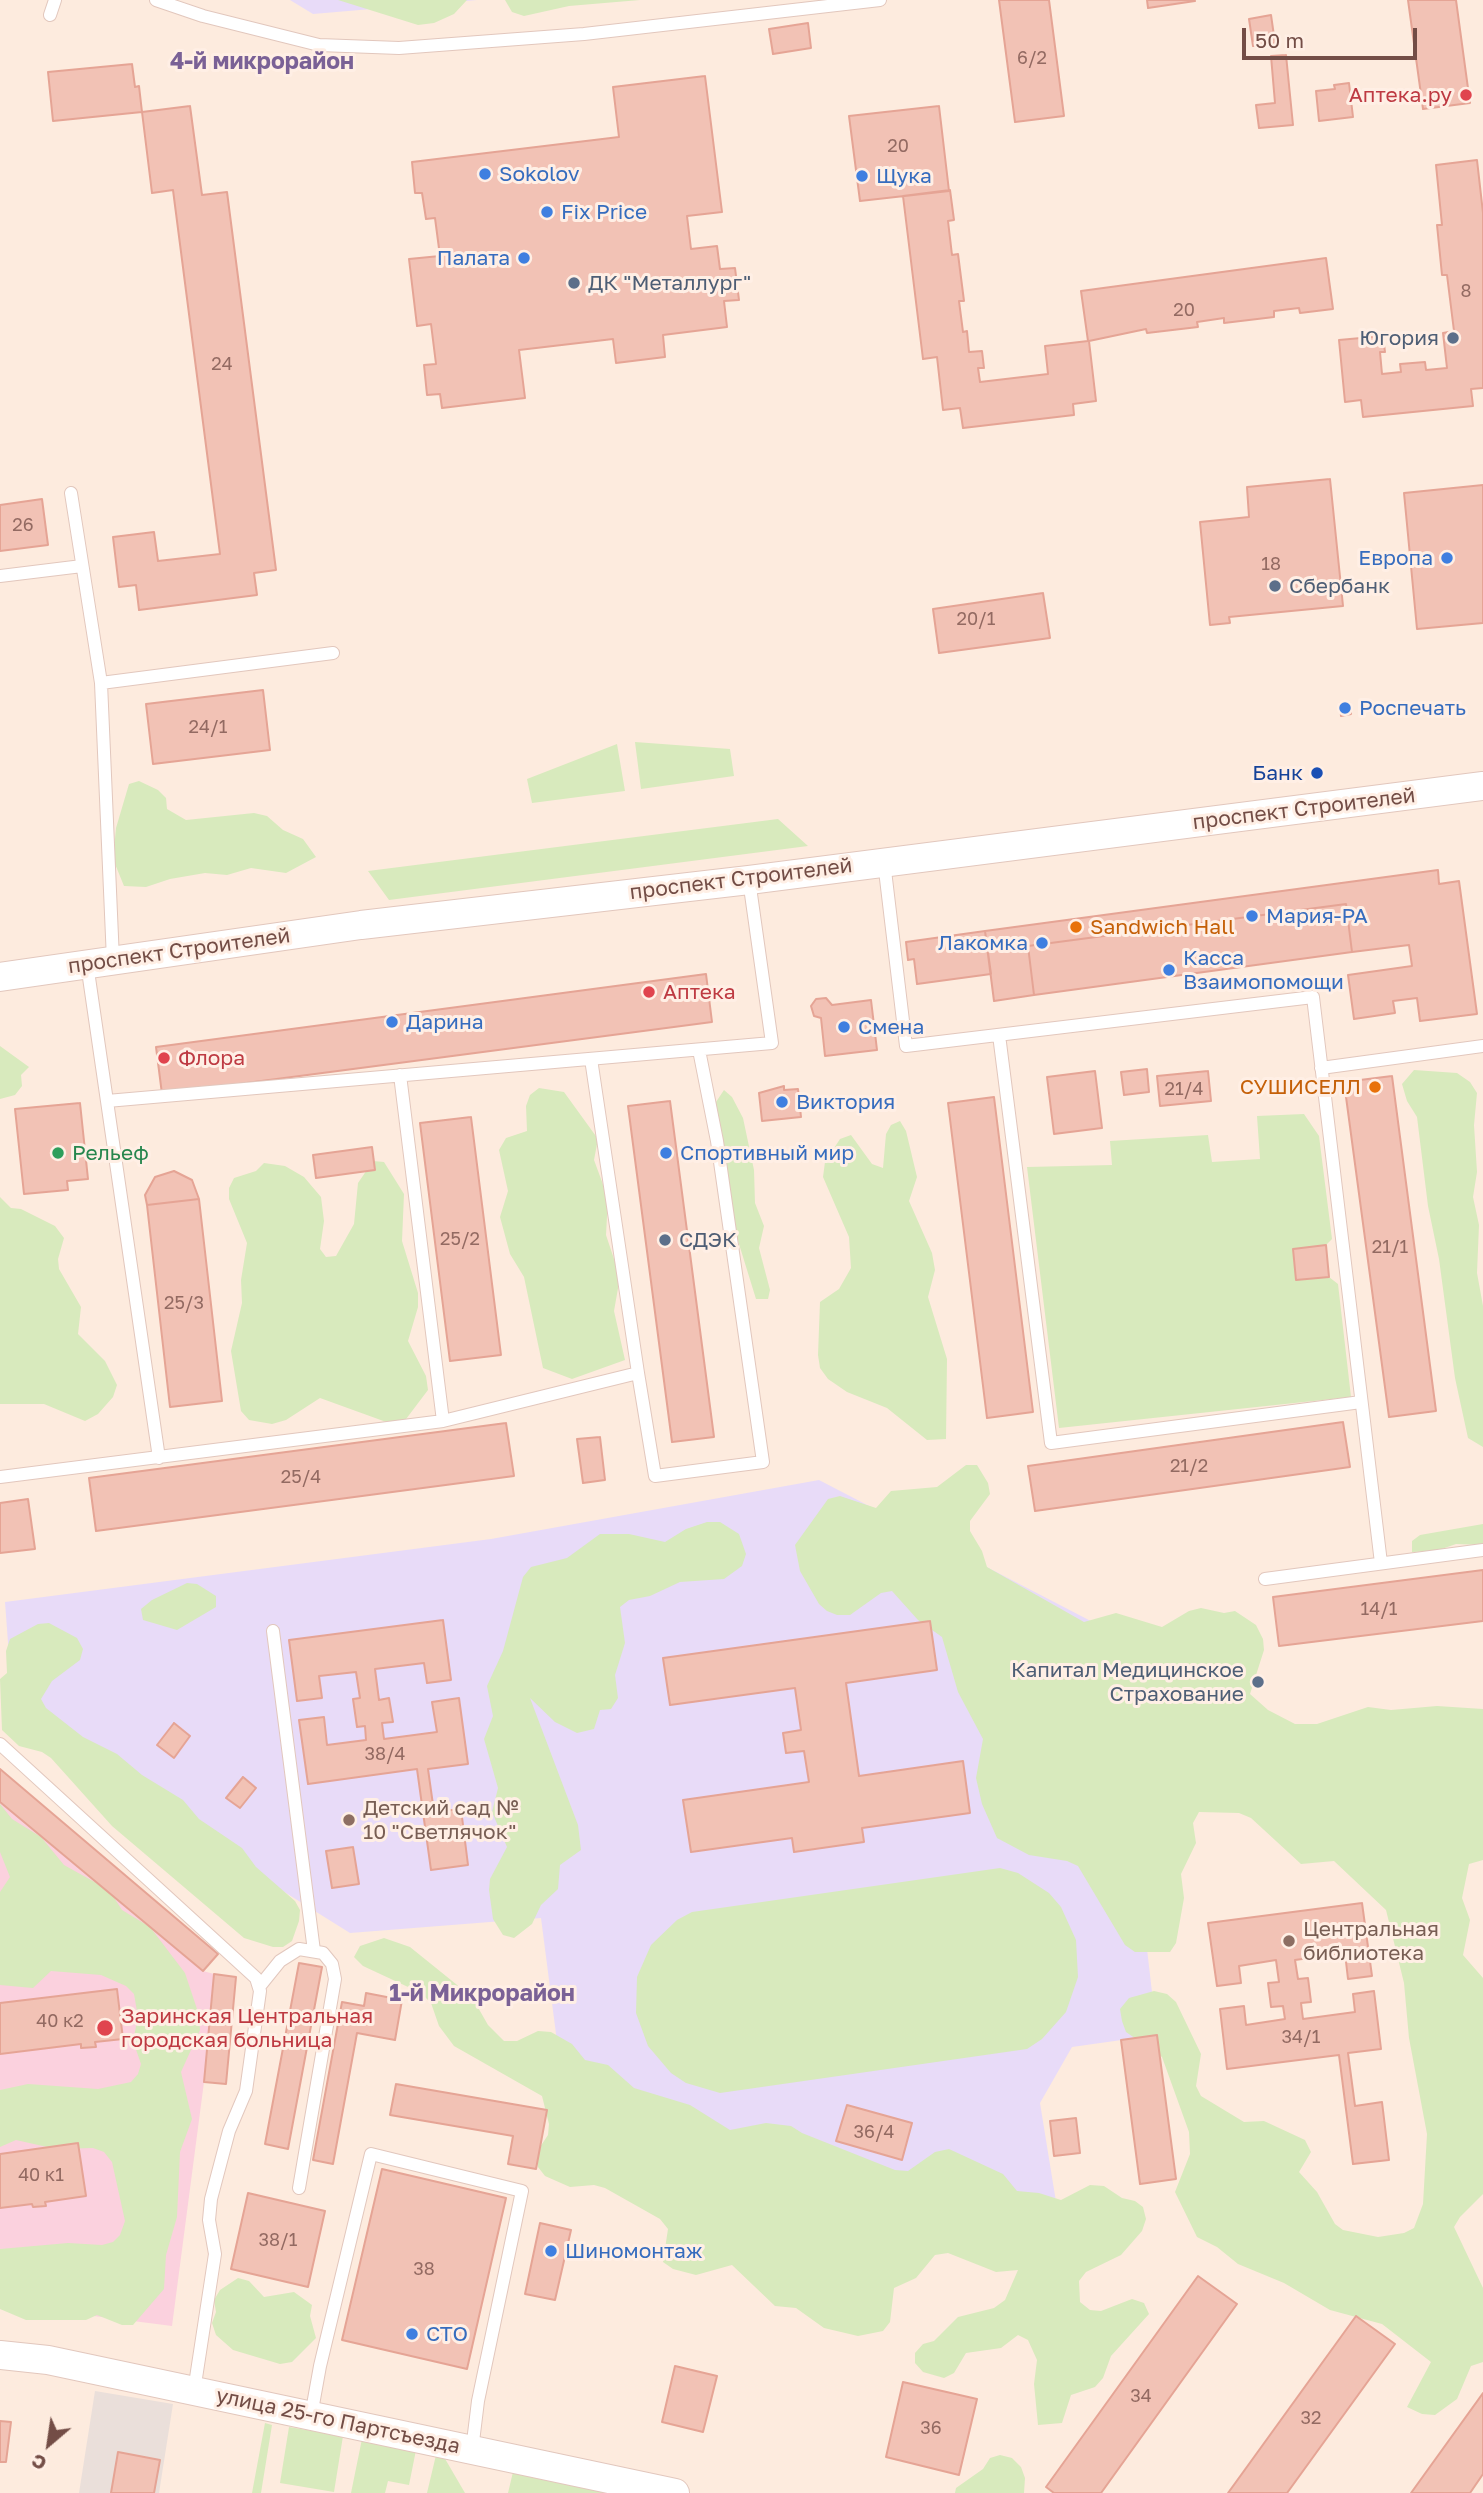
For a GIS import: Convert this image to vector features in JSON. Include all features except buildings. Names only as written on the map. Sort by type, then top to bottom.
[{"type":"street","name":"проспект Строителей","points":[[0,977],[362,925],[749,880],[1483,786]]},
{"type":"street","name":"улица 25-го Партсъезда","points":[[0,2355],[48,2360],[675,2493]]},
{"type":"lane","points":[[50,15],[55,0]]},
{"type":"lane","points":[[156,0],[203,16],[319,45],[399,48],[584,34],[880,0]]},
{"type":"lane","points":[[71,493],[101,683],[100,962],[107,1101],[159,1458]]},
{"type":"lane","points":[[0,576],[82,566]]},
{"type":"lane","points":[[101,683],[333,653]]},
{"type":"lane","points":[[884,862],[906,1046],[1313,997],[1381,1563]]},
{"type":"lane","points":[[107,1101],[772,1043],[749,880]]},
{"type":"lane","points":[[999,1035],[1051,1443],[1361,1402]]},
{"type":"lane","points":[[1321,1068],[1483,1046]]},
{"type":"lane","points":[[591,1059],[655,1476],[763,1462],[717,1141],[699,1050]]},
{"type":"lane","points":[[400,1075],[443,1421]]},
{"type":"lane","points":[[0,1477],[443,1421],[638,1373]]},
{"type":"lane","points":[[1265,1579],[1483,1550]]},
{"type":"lane","points":[[273,1631],[314,1951]]},
{"type":"lane","points":[[0,1744],[256,1978],[259,1987],[260,2000],[246,2091],[229,2131],[211,2199],[209,2220],[215,2254],[194,2391]]},
{"type":"lane","points":[[259,1987],[280,1961],[299,1949],[323,1953],[332,1964],[335,1979],[299,2188]]},
{"type":"lane","points":[[311,2416],[320,2366],[371,2154],[522,2192],[478,2402],[472,2449]]},
{"type":"shaded area","points":[[290,0],[477,0],[313,14]]},
{"type":"shaded area","points":[[819,1480],[1110,1631],[1157,2035],[1072,2047],[1040,2103],[1057,2208],[570,2142],[541,1918],[350,1933],[14,1723],[5,1602],[491,1539]]},
{"type":"shaded area","name":"Заринская Центральная городская больница","points":[[0,1802],[203,1971],[214,1974],[204,2082],[172,2326],[0,2304]]},
{"type":"shaded area","points":[[95,2391],[173,2404],[159,2493],[79,2493]]},
{"type":"green space","points":[[338,0],[467,0],[454,14],[434,23],[418,25]]},
{"type":"green space","points":[[505,0],[640,0],[569,6],[524,16],[512,12]]},
{"type":"green space","points":[[635,742],[730,749],[734,776],[641,789]]},
{"type":"green space","points":[[617,744],[625,791],[532,803],[527,779]]},
{"type":"green space","points":[[139,781],[158,790],[166,798],[167,809],[186,820],[254,813],[267,816],[283,830],[303,839],[316,857],[286,873],[251,868],[227,875],[205,873],[170,879],[146,887],[124,886],[113,859],[116,828],[129,784]]},
{"type":"green space","points":[[778,819],[808,846],[389,900],[368,871]]},
{"type":"green space","points":[[0,1046],[29,1067],[21,1075],[22,1086],[15,1095],[0,1099]]},
{"type":"green space","points":[[1414,1070],[1457,1073],[1470,1082],[1477,1093],[1474,1125],[1477,1172],[1473,1197],[1479,1225],[1477,1273],[1483,1306],[1483,1447],[1468,1438],[1455,1378],[1417,1117],[1407,1101],[1402,1084]]},
{"type":"green space","points":[[539,1088],[564,1092],[598,1139],[594,1160],[608,1198],[606,1235],[620,1277],[614,1311],[625,1360],[572,1379],[543,1368],[524,1277],[510,1254],[500,1217],[508,1191],[499,1150],[506,1138],[527,1131],[526,1106],[530,1095]]},
{"type":"green space","points":[[724,1090],[732,1097],[743,1118],[754,1170],[755,1203],[764,1226],[759,1248],[770,1290],[768,1299],[756,1299],[718,1176],[716,1102]]},
{"type":"green space","points":[[1304,1114],[1319,1136],[1332,1239],[1326,1245],[1329,1277],[1338,1284],[1351,1397],[1059,1428],[1027,1167],[1112,1165],[1110,1141],[1208,1135],[1212,1162],[1260,1159],[1257,1116]]},
{"type":"green space","points":[[900,1121],[906,1131],[917,1177],[909,1201],[932,1253],[935,1270],[928,1297],[947,1359],[946,1439],[927,1440],[887,1408],[847,1392],[828,1379],[820,1368],[818,1355],[820,1302],[839,1289],[851,1268],[849,1237],[823,1177],[825,1162],[840,1139],[851,1135],[872,1164],[883,1168],[886,1134],[891,1125]]},
{"type":"green space","points":[[373,1161],[384,1162],[404,1194],[402,1241],[418,1293],[418,1307],[408,1341],[426,1376],[428,1390],[400,1427],[320,1398],[286,1420],[272,1424],[249,1420],[241,1411],[231,1351],[242,1303],[241,1280],[247,1243],[229,1199],[229,1188],[234,1178],[256,1171],[264,1163],[285,1166],[304,1177],[321,1197],[324,1221],[320,1249],[326,1257],[336,1256],[354,1224],[358,1183]]},
{"type":"green space","points":[[0,1197],[11,1208],[21,1209],[55,1226],[64,1238],[58,1259],[59,1269],[81,1307],[78,1334],[105,1361],[117,1385],[113,1397],[98,1414],[85,1421],[44,1404],[0,1404]]},
{"type":"green space","points":[[966,1465],[977,1465],[988,1483],[990,1494],[970,1521],[970,1531],[982,1551],[987,1567],[1084,1622],[1116,1613],[1162,1627],[1189,1611],[1201,1608],[1224,1613],[1235,1611],[1256,1625],[1263,1639],[1264,1650],[1250,1694],[1268,1710],[1295,1724],[1317,1724],[1368,1707],[1391,1710],[1437,1706],[1483,1709],[1483,1860],[1469,1864],[1462,1898],[1470,1920],[1463,1955],[1483,1978],[1483,2194],[1454,2227],[1483,2288],[1483,2362],[1471,2366],[1457,2399],[1435,2415],[1422,2414],[1407,2407],[1431,2362],[1382,2324],[1330,2310],[1284,2283],[1238,2264],[1217,2247],[1197,2237],[1175,2192],[1190,2154],[1189,2132],[1162,2057],[1126,2032],[1120,2009],[1129,1998],[1154,1991],[1167,1994],[1176,2002],[1201,2054],[1196,2086],[1201,2096],[1244,2122],[1264,2121],[1305,2140],[1311,2152],[1299,2172],[1317,2192],[1335,2224],[1343,2230],[1378,2237],[1404,2233],[1414,2228],[1423,2204],[1427,2134],[1409,2038],[1404,1983],[1386,1910],[1334,1861],[1301,1864],[1251,1818],[1239,1813],[1199,1812],[1193,1823],[1196,1843],[1181,1874],[1184,1898],[1176,1943],[1170,1952],[1135,1952],[1125,1945],[1078,1866],[1067,1861],[1029,1855],[997,1838],[982,1804],[976,1778],[983,1739],[958,1692],[942,1637],[918,1620],[892,1591],[881,1593],[850,1615],[837,1615],[827,1611],[819,1604],[800,1571],[795,1545],[828,1499],[840,1496],[876,1508],[891,1491],[937,1487]]},
{"type":"green space","points":[[707,1522],[720,1522],[739,1534],[746,1554],[742,1566],[724,1579],[680,1582],[650,1596],[629,1600],[620,1607],[625,1643],[615,1675],[618,1698],[611,1709],[600,1710],[594,1729],[577,1733],[555,1722],[530,1698],[578,1825],[581,1850],[560,1865],[558,1889],[541,1905],[532,1924],[514,1938],[503,1935],[493,1919],[489,1890],[490,1879],[507,1847],[492,1812],[498,1788],[484,1739],[493,1716],[487,1686],[503,1651],[523,1577],[531,1567],[567,1558],[600,1534],[629,1534],[665,1542],[686,1529]]},
{"type":"green space","points":[[1483,1524],[1483,1545],[1456,1544],[1436,1551],[1412,1552],[1412,1541],[1420,1535]]},
{"type":"green space","points":[[187,1583],[197,1584],[216,1596],[216,1607],[177,1630],[143,1620],[141,1609],[152,1600]]},
{"type":"green space","points":[[49,1623],[77,1638],[83,1649],[80,1660],[52,1681],[41,1699],[46,1708],[83,1737],[117,1754],[142,1775],[183,1800],[199,1819],[242,1848],[256,1867],[295,1901],[300,1910],[292,1941],[283,1947],[273,1947],[244,1938],[112,1826],[51,1758],[42,1752],[19,1746],[2,1730],[0,1679],[7,1673],[6,1651],[10,1639],[38,1624]]},
{"type":"green space","name":"Заринская Центральная городская больница","points":[[0,1804],[12,1819],[41,1837],[64,1865],[109,1890],[122,1910],[150,1927],[185,1973],[199,2015],[200,2030],[181,2072],[192,2119],[180,2152],[177,2217],[166,2255],[164,2289],[133,2325],[122,2325],[97,2315],[86,2320],[26,2320],[0,2309],[0,2249],[68,2243],[102,2245],[113,2242],[120,2235],[125,2221],[112,2162],[104,2152],[93,2148],[56,2149],[16,2140],[0,2147],[0,2090],[28,2084],[98,2089],[131,2082],[138,2074],[141,2064],[133,2041],[138,2017],[134,1994],[126,1986],[101,1975],[51,1971],[33,1988],[0,1985],[0,1892],[10,1877],[0,1852]]},
{"type":"green space","points":[[1000,1868],[1018,1873],[1049,1893],[1061,1907],[1076,1940],[1078,1977],[1066,2012],[1042,2039],[1027,2049],[720,2093],[686,2083],[671,2073],[648,2046],[636,2013],[637,1977],[651,1945],[677,1920],[692,1912]]},
{"type":"green space","points":[[384,1938],[410,1947],[472,1997],[488,2025],[504,2041],[517,2041],[538,2031],[551,2032],[572,2044],[585,2060],[608,2065],[634,2088],[690,2105],[730,2130],[766,2123],[791,2126],[802,2133],[895,2170],[908,2171],[935,2152],[949,2149],[1003,2174],[1017,2191],[1039,2193],[1061,2200],[1090,2185],[1104,2186],[1122,2198],[1135,2201],[1143,2207],[1146,2219],[1142,2231],[1121,2255],[1086,2272],[1079,2281],[1080,2302],[1090,2310],[1101,2311],[1132,2299],[1144,2303],[1149,2314],[1111,2356],[1103,2378],[1095,2387],[1071,2395],[1062,2423],[1038,2425],[1034,2384],[1037,2360],[1028,2340],[1018,2335],[1001,2348],[966,2353],[954,2373],[944,2378],[923,2372],[915,2363],[915,2353],[923,2344],[934,2341],[958,2317],[994,2308],[1005,2300],[1018,2270],[996,2272],[948,2253],[935,2255],[916,2278],[894,2288],[890,2322],[883,2331],[858,2336],[824,2328],[796,2308],[775,2306],[732,2265],[696,2275],[673,2269],[663,2262],[668,2229],[660,2219],[605,2188],[594,2185],[570,2187],[545,2176],[538,2167],[536,2153],[548,2135],[549,2124],[542,2096],[454,2046],[439,2026],[431,2003],[421,1993],[363,1966],[354,1957],[360,1946]]},
{"type":"green space","points":[[238,2278],[249,2281],[264,2297],[294,2292],[312,2305],[310,2316],[316,2338],[292,2362],[280,2364],[233,2350],[216,2335],[212,2323],[216,2312],[214,2300],[220,2290]]},
{"type":"green space","points":[[265,2423],[272,2425],[261,2493],[252,2493]]},
{"type":"green space","points":[[289,2427],[343,2436],[334,2492],[280,2483]]},
{"type":"green space","points":[[362,2439],[416,2450],[409,2485],[388,2481],[385,2493],[351,2493]]},
{"type":"green space","points":[[436,2455],[444,2457],[465,2493],[427,2493]]},
{"type":"green space","points":[[1000,2455],[1012,2458],[1021,2467],[1025,2478],[1024,2493],[955,2493],[956,2488],[983,2469],[990,2458]]},
{"type":"green space","points":[[513,2472],[610,2493],[508,2493]]},
{"type":"place","name":"Аптека.ру","points":[[1466,95]]},
{"type":"place","name":"Sokolov","points":[[485,174]]},
{"type":"place","name":"Щука","points":[[862,176]]},
{"type":"place","name":"Fix Price","points":[[547,212]]},
{"type":"place","name":"Палата","points":[[524,258]]},
{"type":"place","name":"ДК \"Металлург\"","points":[[574,283]]},
{"type":"place","name":"Югория","points":[[1453,338]]},
{"type":"place","name":"Европа","points":[[1447,558]]},
{"type":"place","name":"Сбербанк","points":[[1275,586]]},
{"type":"place","name":"Роспечать","points":[[1345,708]]},
{"type":"place","name":"Банк","points":[[1317,773]]},
{"type":"place","name":"Мария-РА","points":[[1252,916]]},
{"type":"place","name":"Sandwich Hall","points":[[1076,927]]},
{"type":"place","name":"Лакомка","points":[[1042,943]]},
{"type":"place","name":"Касса Взаимопомощи","points":[[1169,970]]},
{"type":"place","name":"Аптека","points":[[649,992]]},
{"type":"place","name":"Дарина","points":[[392,1022]]},
{"type":"place","name":"Смена","points":[[844,1027]]},
{"type":"place","name":"Флора","points":[[164,1058]]},
{"type":"place","name":"СУШИСЕЛЛ","points":[[1375,1087]]},
{"type":"place","name":"Виктория","points":[[782,1102]]},
{"type":"place","name":"Рельеф","points":[[58,1153]]},
{"type":"place","name":"Спортивный мир","points":[[666,1153]]},
{"type":"place","name":"СДЭК","points":[[665,1240]]},
{"type":"place","name":"Капитал Медицинское Страхование","points":[[1258,1682]]},
{"type":"place","name":"Детский сад № 10 \"Светлячок\"","points":[[349,1820]]},
{"type":"place","name":"Центральная библиотека","points":[[1289,1941]]},
{"type":"place","name":"Заринская Центральная городская больница","points":[[105,2028]]},
{"type":"place","name":"Шиномонтаж","points":[[551,2251]]},
{"type":"place","name":"СТО","points":[[412,2334]]},
{"type":"district","name":"4-й микрорайон","points":[[262,62]]},
{"type":"district","name":"1-й Микрорайон","points":[[482,1994]]}]
